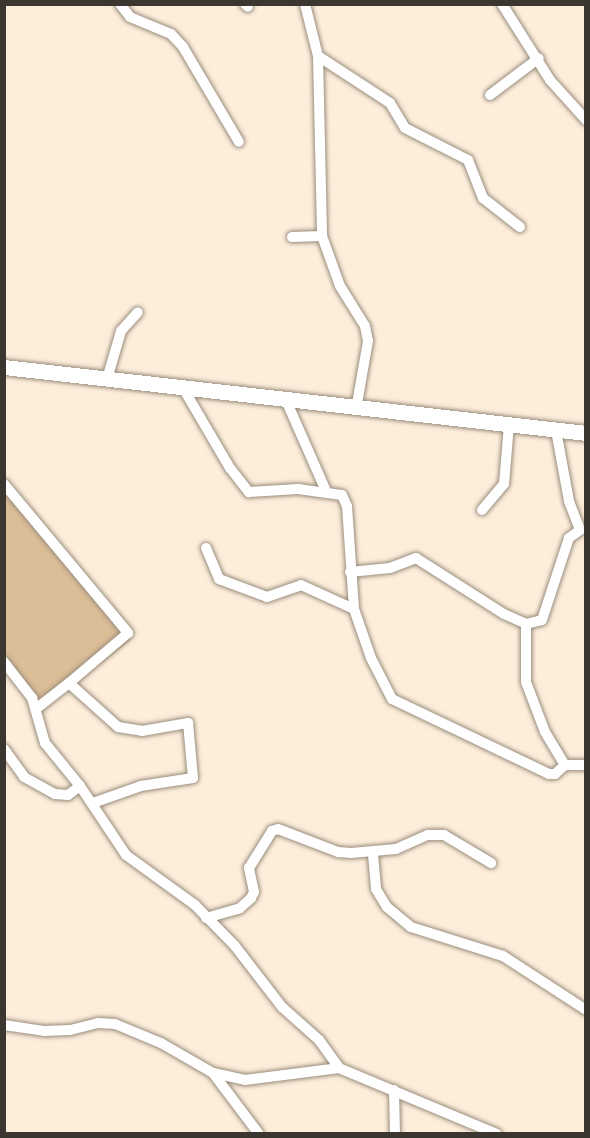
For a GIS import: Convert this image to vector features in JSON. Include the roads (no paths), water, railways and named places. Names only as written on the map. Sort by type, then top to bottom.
[{"type":"street","points":[[120,4],[130,17],[171,34],[183,47],[239,142]]},
{"type":"street","points":[[502,4],[539,58],[550,80],[585,120]]},
{"type":"street","points":[[304,5],[318,56],[322,236],[329,263],[362,321],[368,341],[356,410]]},
{"type":"street","points":[[318,56],[390,103],[405,128],[468,160],[483,198],[520,227]]},
{"type":"street","points":[[490,95],[539,58]]},
{"type":"street","points":[[292,237],[322,236]]},
{"type":"street","points":[[107,379],[121,331],[138,312]]},
{"type":"street","points":[[4,367],[285,398],[356,410],[585,433]]},
{"type":"street","points":[[183,388],[243,488],[256,493],[298,489],[326,491],[345,500],[354,609],[371,658],[392,699],[549,774],[555,774],[565,765],[585,765]]},
{"type":"street","points":[[285,398],[326,491]]},
{"type":"street","points":[[482,510],[504,484],[509,425]]},
{"type":"street","points":[[350,572],[390,568],[416,558],[526,624],[542,620],[569,538],[580,530],[569,501],[556,430]]},
{"type":"street","points":[[4,484],[128,633],[36,708]]},
{"type":"street","points":[[206,548],[219,579],[267,597],[301,585],[354,609]]},
{"type":"street","points":[[526,624],[526,682],[545,732],[565,765]]},
{"type":"street","points":[[4,662],[36,708],[45,743],[93,803],[126,855],[184,896],[235,946],[282,1007],[319,1040],[339,1068]]},
{"type":"street","points":[[69,683],[118,728],[142,731],[188,723],[193,778],[141,786],[93,803]]},
{"type":"street","points":[[4,749],[24,777],[55,794],[68,795],[80,786]]},
{"type":"street","points":[[206,918],[240,908],[251,898],[254,892],[249,868],[272,831],[287,832],[338,852],[373,854],[396,849],[428,835],[444,835],[491,863]]},
{"type":"street","points":[[373,854],[376,889],[387,908],[411,927],[503,956],[585,1010]]},
{"type":"street","points":[[4,1025],[44,1031],[70,1030],[98,1023],[115,1024],[161,1043],[213,1073],[259,1134]]},
{"type":"street","points":[[213,1073],[267,1079],[339,1068],[497,1134]]},
{"type":"street","points":[[394,1090],[395,1134]]}]
